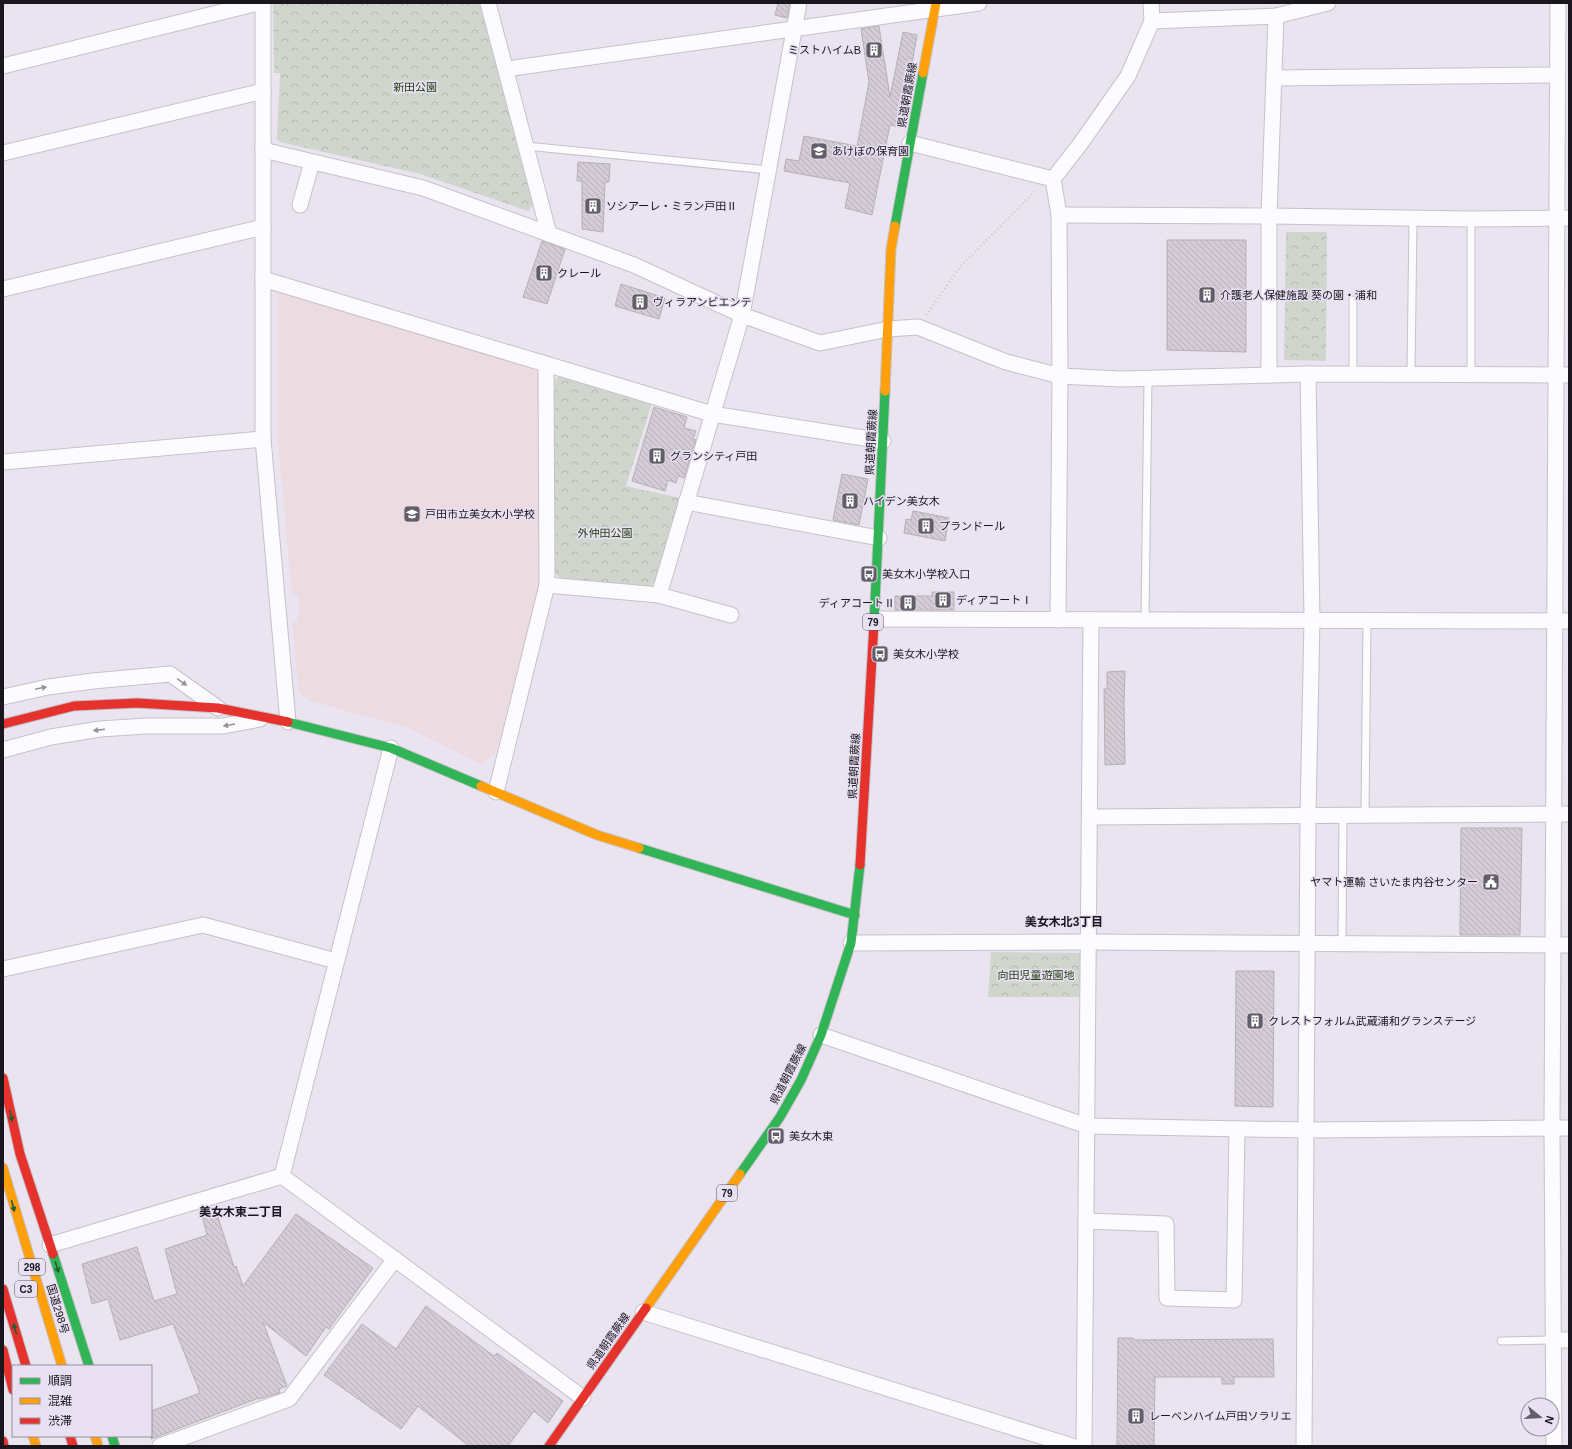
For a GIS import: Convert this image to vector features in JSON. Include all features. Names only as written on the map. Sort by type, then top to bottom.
[{"type":"main road","name":"県道朝霞蕨線","points":[[549,1446],[780,1117],[801,1080],[821,1035],[851,943],[860,870],[879,538],[891,249],[936,6]]},
{"type":"main road","points":[[3,724],[74,706],[137,702],[218,708],[288,722],[391,748],[597,835],[855,915]]},
{"type":"main road","points":[[3,1078],[20,1154],[89,1365]]},
{"type":"main road","name":"国道298号","points":[[3,1168],[62,1365]]},
{"type":"main road","name":"C3","points":[[3,1289],[26,1365]]},
{"type":"main road","points":[[46,1312],[69,1365]]},
{"type":"main road","points":[[5,1339],[13,1365]]},
{"type":"main road","points":[[3,1350],[12,1386]]},
{"type":"main road","points":[[3,1441],[4,1446]]},
{"type":"street","points":[[3,66],[258,3]]},
{"type":"street","points":[[263,3],[262,439],[288,722]]},
{"type":"street","points":[[488,3],[549,234]]},
{"type":"street","points":[[659,595],[742,315],[799,3]]},
{"type":"street","points":[[506,69],[794,29],[936,6],[979,3]]},
{"type":"street","points":[[1050,179],[1081,143],[1128,76],[1152,20],[1151,3]]},
{"type":"street","points":[[1152,20],[1285,10],[1328,3]]},
{"type":"street","points":[[1554,1446],[1552,1340],[1552,1128],[1554,814],[1562,621],[1563,218],[1557,75],[1563,54],[1558,3]]},
{"type":"street","points":[[1269,375],[1269,216],[1274,78],[1285,10]]},
{"type":"street","points":[[1274,78],[1557,75]]},
{"type":"street","points":[[3,153],[263,90]]},
{"type":"street","points":[[910,143],[1050,179]]},
{"type":"street","points":[[263,150],[423,188],[634,265],[742,315],[820,343],[888,329],[918,327],[1006,362],[1060,376],[1121,379],[1308,374],[1562,375]]},
{"type":"street","points":[[300,205],[312,162]]},
{"type":"street","points":[[1050,179],[1059,215],[1060,376],[1058,620]]},
{"type":"street","points":[[1059,215],[1471,219],[1563,218]]},
{"type":"street","points":[[3,289],[263,227]]},
{"type":"street","points":[[263,279],[712,414],[883,442]]},
{"type":"street","points":[[496,792],[546,585],[546,364]]},
{"type":"street","points":[[1304,1446],[1308,816],[1312,620],[1308,374]]},
{"type":"street","points":[[3,462],[262,439]]},
{"type":"street","points":[[686,502],[879,538]]},
{"type":"street","points":[[546,585],[659,595],[731,615]]},
{"type":"street","points":[[874,619],[1562,621]]},
{"type":"street","points":[[1084,1446],[1091,620]]},
{"type":"street","points":[[3,696],[48,687],[170,674],[218,708]]},
{"type":"street","points":[[3,750],[52,737],[100,729],[146,726],[223,726],[267,718]]},
{"type":"street","points":[[282,1176],[391,748]]},
{"type":"street","points":[[1090,817],[1569,814]]},
{"type":"street","points":[[3,969],[203,925],[336,961]]},
{"type":"street","points":[[851,943],[1089,942],[1569,945]]},
{"type":"street","points":[[821,1035],[1087,1126],[1306,1130],[1569,1128]]},
{"type":"street","points":[[1086,1221],[1166,1224],[1168,1298],[1234,1300],[1236,1128]]},
{"type":"street","points":[[50,1245],[282,1176]]},
{"type":"street","points":[[282,1176],[583,1398]]},
{"type":"street","points":[[160,1446],[289,1399],[394,1259]]},
{"type":"street","points":[[643,1312],[1072,1446]]},
{"type":"street","points":[[1552,1340],[1569,1340]]},
{"type":"lane","points":[[526,146],[768,170]]},
{"type":"lane","points":[[1412,374],[1413,218]]},
{"type":"lane","points":[[1471,219],[1471,374]]},
{"type":"lane","points":[[1353,300],[1353,374]]},
{"type":"lane","points":[[1145,620],[1148,378]]},
{"type":"lane","points":[[1365,815],[1367,621]]},
{"type":"lane","points":[[1342,944],[1343,815]]},
{"type":"lane","points":[[1501,1341],[1552,1340]]},
{"type":"path","points":[[918,327],[960,267],[1050,179]]},
{"type":"shaded area","name":"戸田市立美女木小学校","points":[[278,291],[534,369],[540,376],[540,587],[503,731],[495,753],[481,764],[406,727],[310,701],[299,692],[292,622],[298,622],[299,595],[292,594],[278,440]]},
{"type":"green space","name":"新田公園","points":[[273,3],[481,3],[534,205],[528,211],[420,174],[280,142],[277,139],[280,73],[274,73]]},
{"type":"green space","points":[[1286,232],[1327,232],[1326,361],[1284,360]]},
{"type":"green space","name":"外仲田公園","points":[[561,375],[652,403],[626,486],[680,498],[656,581],[649,588],[562,580],[554,572],[553,381]]},
{"type":"green space","name":"向田児童遊園地","points":[[991,952],[1084,953],[1084,997],[988,997]]},
{"type":"building","points":[[778,3],[790,3],[787,18],[775,15]]},
{"type":"building","points":[[879,26],[890,97],[903,32],[917,35],[901,127],[890,125],[872,215],[845,208],[850,183],[784,171],[786,159],[799,161],[804,136],[857,146],[869,82],[861,29]]},
{"type":"building","name":"ソシアーレ・ミラン戸田Ⅱ","points":[[578,162],[610,164],[609,182],[605,182],[603,232],[582,229],[582,181],[577,181]]},
{"type":"building","name":"介護老人保健施設 葵の園・浦和","points":[[1167,240],[1246,240],[1246,352],[1167,350]]},
{"type":"building","name":"クレール","points":[[542,241],[565,249],[547,304],[523,297]]},
{"type":"building","name":"ヴィラアンビエンテ","points":[[621,284],[665,298],[659,319],[615,306]]},
{"type":"building","name":"グランシティ戸田","points":[[654,407],[687,417],[684,428],[696,431],[693,439],[696,440],[684,478],[678,476],[676,483],[668,480],[665,491],[632,481]]},
{"type":"building","name":"ハイデン美女木","points":[[842,474],[868,479],[859,525],[833,520]]},
{"type":"building","name":"プランドール","points":[[913,511],[949,518],[945,541],[904,533],[906,519],[911,520]]},
{"type":"building","points":[[932,592],[954,592],[954,610],[895,610],[895,596],[932,596]]},
{"type":"building","points":[[1125,671],[1125,764],[1105,765],[1104,689],[1107,689],[1107,672]]},
{"type":"building","name":"ヤマト運輸 さいたま内谷センター","points":[[1461,828],[1522,828],[1520,935],[1460,935]]},
{"type":"building","name":"クレストフォルム武蔵浦和グランステージ","points":[[1236,971],[1274,971],[1273,1107],[1235,1106]]},
{"type":"building","points":[[215,1208],[234,1267],[236,1266],[243,1286],[296,1214],[373,1268],[329,1329],[326,1327],[306,1356],[263,1322],[287,1386],[279,1389],[280,1393],[259,1398],[151,1439],[152,1411],[200,1393],[173,1324],[120,1340],[108,1299],[92,1304],[82,1264],[137,1247],[154,1301],[177,1294],[165,1249],[207,1235],[201,1212]]},
{"type":"building","points":[[426,1306],[494,1356],[497,1353],[563,1401],[548,1423],[534,1411],[508,1446],[469,1446],[418,1406],[401,1429],[324,1375],[362,1324],[396,1349]]},
{"type":"building","name":"レーベンハイム戸田ソラリエ","points":[[1118,1338],[1133,1338],[1134,1340],[1273,1339],[1274,1377],[1234,1377],[1234,1384],[1222,1384],[1222,1377],[1155,1377],[1154,1446],[1117,1446]]},
{"type":"traffic: fast","points":[[895,226],[923,73]]},
{"type":"traffic: fast","points":[[874,623],[885,391]]},
{"type":"traffic: fast","points":[[288,722],[391,748],[481,786]]},
{"type":"traffic: fast","points":[[639,848],[855,915]]},
{"type":"traffic: fast","points":[[740,1174],[780,1117],[801,1080],[821,1035],[851,943],[860,865]]},
{"type":"traffic: fast","points":[[53,1254],[89,1365]]},
{"type":"traffic: fast","points":[[112,1437],[115,1446]]},
{"type":"traffic: slow","points":[[923,73],[936,3]]},
{"type":"traffic: slow","points":[[885,391],[891,249],[895,226]]},
{"type":"traffic: slow","points":[[481,786],[597,835],[639,848]]},
{"type":"traffic: slow","points":[[3,1168],[62,1365]]},
{"type":"traffic: slow","points":[[646,1308],[740,1174]]},
{"type":"traffic: slow","points":[[33,1437],[36,1446]]},
{"type":"traffic: slow","points":[[95,1437],[98,1446]]},
{"type":"traffic: jam","points":[[860,865],[874,623]]},
{"type":"traffic: jam","points":[[3,724],[74,706],[137,703],[218,708],[288,722]]},
{"type":"traffic: jam","points":[[3,1078],[20,1154],[53,1254]]},
{"type":"traffic: jam","points":[[3,1289],[26,1365]]},
{"type":"traffic: jam","points":[[549,1446],[646,1308]]},
{"type":"traffic: jam","points":[[3,1350],[12,1386]]},
{"type":"traffic: jam","points":[[70,1437],[73,1446]]},
{"type":"traffic: jam","points":[[3,1441],[4,1446]]},
{"type":"place","name":"ミストハイムB","points":[[874,50]]},
{"type":"place","name":"あけぼの保育園","points":[[819,151]]},
{"type":"place","name":"ソシアーレ・ミラン戸田Ⅱ","points":[[593,206]]},
{"type":"place","name":"クレール","points":[[544,273]]},
{"type":"place","name":"介護老人保健施設 葵の園・浦和","points":[[1207,295]]},
{"type":"place","name":"ヴィラアンビエンテ","points":[[640,302]]},
{"type":"place","name":"グランシティ戸田","points":[[657,456]]},
{"type":"place","name":"ハイデン美女木","points":[[850,501]]},
{"type":"place","name":"戸田市立美女木小学校","points":[[412,514]]},
{"type":"place","name":"プランドール","points":[[926,526]]},
{"type":"place","name":"美女木小学校入口","points":[[869,574]]},
{"type":"place","name":"ディアコートⅠ","points":[[943,600]]},
{"type":"place","name":"ディアコートⅡ","points":[[908,603]]},
{"type":"place","name":"美女木小学校","points":[[880,654]]},
{"type":"place","name":"ヤマト運輸 さいたま内谷センター","points":[[1491,882]]},
{"type":"place","name":"クレストフォルム武蔵浦和グランステージ","points":[[1255,1021]]},
{"type":"place","name":"美女木東","points":[[776,1136]]},
{"type":"place","name":"レーベンハイム戸田ソラリエ","points":[[1136,1416]]},
{"type":"district","name":"美女木北3丁目","points":[[1064,922]]},
{"type":"district","name":"美女木東二丁目","points":[[241,1212]]}]
